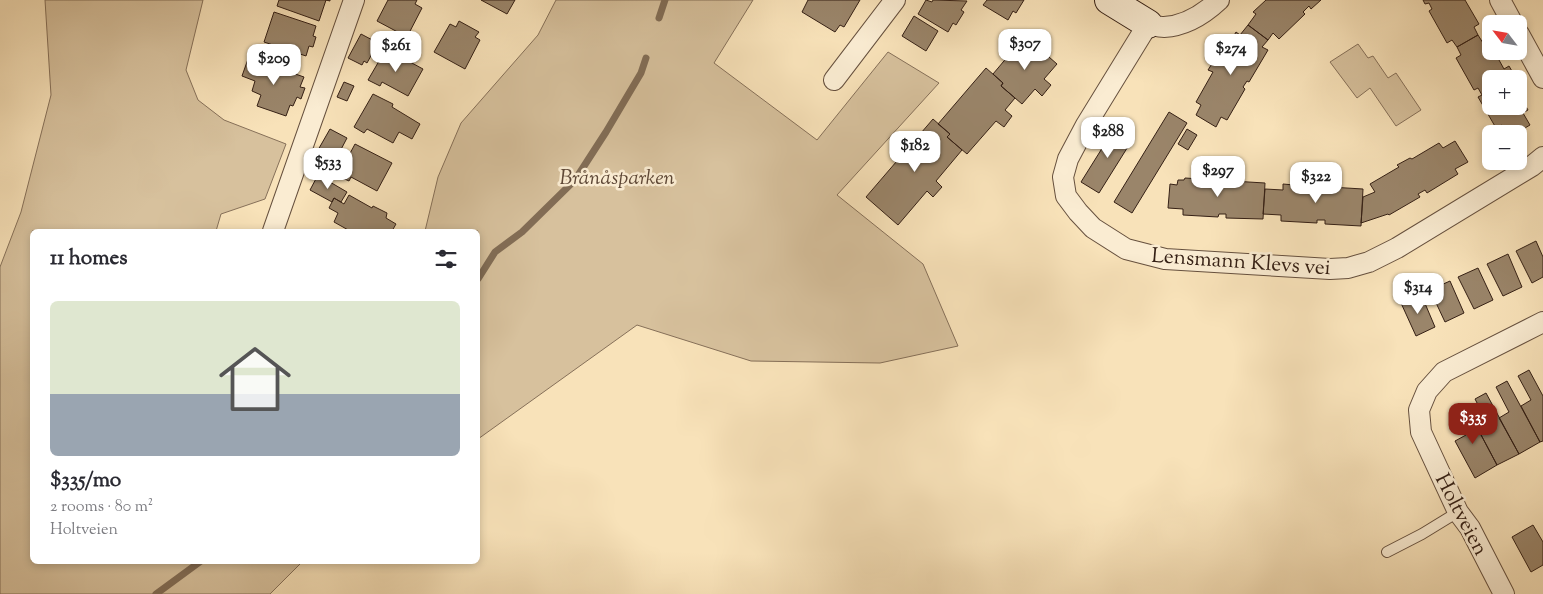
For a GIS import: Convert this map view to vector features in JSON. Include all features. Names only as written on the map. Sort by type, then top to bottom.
[{"type":"street","points":[[274,229],[354,0]]},
{"type":"street","points":[[834,80],[895,0]]},
{"type":"street","points":[[1109,0],[1148,24],[1164,27],[1186,22],[1206,12],[1219,0]]},
{"type":"street","points":[[1500,0],[1508,15]]},
{"type":"street","name":"Lensmann Klevs vei","points":[[1148,24],[1081,134],[1068,158],[1063,177],[1066,196],[1078,212],[1093,228],[1126,249],[1165,259],[1348,268],[1369,262],[1397,248],[1532,166],[1543,157]]},
{"type":"street","points":[[1528,50],[1543,78]]},
{"type":"street","name":"Holtveien","points":[[1504,594],[1470,528],[1458,512],[1421,432],[1419,410],[1427,391],[1444,372],[1543,322]]},
{"type":"lane","points":[[1387,552],[1458,512]]},
{"type":"green space","points":[[45,0],[203,0],[186,70],[198,100],[224,120],[286,144],[265,199],[221,214],[217,229],[30,229],[30,564],[300,564],[270,594],[0,594],[0,267],[21,212],[51,95]]},
{"type":"green space","name":"Brånåsparken","points":[[556,0],[753,0],[714,63],[817,140],[888,52],[939,83],[837,195],[923,264],[958,346],[880,363],[751,361],[637,325],[480,438],[480,229],[425,229],[438,177],[461,123],[538,35]]},
{"type":"green space","points":[[1358,44],[1368,58],[1373,56],[1388,78],[1396,73],[1421,110],[1396,126],[1370,88],[1357,98],[1330,62]]},
{"type":"building","points":[[279,0],[326,0],[319,21],[277,6]]},
{"type":"building","points":[[388,0],[417,0],[415,4],[422,8],[407,37],[377,21]]},
{"type":"building","points":[[481,0],[515,0],[507,14]]},
{"type":"building","points":[[808,0],[860,0],[844,27],[840,25],[835,32],[802,12]]},
{"type":"building","points":[[926,0],[932,2],[933,0],[967,1],[961,10],[964,12],[956,25],[953,23],[948,32],[918,14]]},
{"type":"building","points":[[987,0],[1024,0],[1016,13],[1013,11],[1008,20],[983,5]]},
{"type":"building","points":[[1266,0],[1321,0],[1311,9],[1309,6],[1303,12],[1305,14],[1279,39],[1273,33],[1268,40],[1248,25],[1256,14],[1253,12]]},
{"type":"building","points":[[1423,0],[1465,0],[1479,24],[1474,27],[1478,35],[1457,47],[1452,40],[1447,43],[1429,11],[1432,9],[1429,3],[1425,4]]},
{"type":"building","points":[[274,12],[316,26],[313,36],[316,37],[313,47],[309,46],[306,56],[264,42]]},
{"type":"building","points":[[914,16],[938,31],[926,51],[902,36]]},
{"type":"building","points":[[459,21],[479,32],[475,37],[480,40],[465,69],[434,52],[450,24],[456,27]]},
{"type":"building","points":[[1248,25],[1268,40],[1262,47],[1268,50],[1249,82],[1247,81],[1243,87],[1245,89],[1227,120],[1221,117],[1216,127],[1196,115],[1201,105],[1196,102],[1213,72],[1208,70],[1215,59],[1219,62],[1236,32],[1240,35]]},
{"type":"building","points":[[361,34],[378,43],[367,63],[364,61],[362,65],[348,58]]},
{"type":"building","points":[[1478,35],[1482,41],[1482,60],[1499,60],[1504,69],[1509,66],[1511,70],[1482,70],[1482,95],[1478,88],[1474,90],[1456,58],[1461,55],[1457,47]]},
{"type":"building","points":[[1025,36],[1057,64],[1044,79],[1051,85],[1042,96],[1035,89],[1022,104],[1001,86],[1003,83],[993,74]]},
{"type":"building","points":[[386,49],[423,69],[408,96],[382,82],[380,86],[368,80]]},
{"type":"building","points":[[248,59],[261,64],[264,59],[279,64],[278,68],[304,77],[300,87],[305,88],[301,99],[297,97],[293,106],[290,105],[286,116],[257,106],[261,95],[252,91],[255,81],[242,76]]},
{"type":"building","points":[[986,68],[1003,83],[1001,86],[1015,98],[1005,110],[1012,116],[1004,127],[996,121],[967,154],[947,137],[950,134],[938,124]]},
{"type":"building","points":[[344,82],[354,86],[347,101],[337,97]]},
{"type":"building","points":[[373,94],[393,104],[392,107],[420,124],[412,139],[399,132],[393,143],[367,129],[364,133],[354,127]]},
{"type":"building","points":[[1482,95],[1482,104],[1478,97]]},
{"type":"building","points":[[1169,112],[1187,123],[1132,213],[1114,202]]},
{"type":"building","points":[[1488,115],[1524,115],[1530,125],[1527,127],[1527,125],[1494,125]]},
{"type":"building","points":[[933,119],[950,134],[947,137],[962,150],[936,181],[942,187],[933,197],[927,191],[898,225],[866,197]]},
{"type":"building","points":[[1116,126],[1134,137],[1099,193],[1081,182]]},
{"type":"building","points":[[330,129],[347,138],[336,159],[318,150]]},
{"type":"building","points":[[1187,129],[1197,135],[1188,150],[1178,144]]},
{"type":"building","points":[[1455,141],[1468,162],[1455,169],[1458,174],[1427,193],[1425,190],[1418,194],[1420,197],[1389,215],[1361,223],[1363,197],[1375,192],[1370,184],[1399,167],[1397,165],[1410,158],[1412,159],[1439,143],[1443,148]]},
{"type":"building","points":[[355,144],[392,163],[377,191],[351,177],[349,181],[338,176]]},
{"type":"building","points":[[318,175],[347,192],[341,202],[334,198],[332,202],[310,190]]},
{"type":"building","points":[[1185,178],[1265,183],[1263,219],[1226,218],[1226,214],[1219,214],[1218,217],[1183,215],[1183,209],[1168,208],[1170,184],[1177,185],[1178,180],[1184,180]]},
{"type":"building","points":[[1283,184],[1363,189],[1361,226],[1325,224],[1325,220],[1317,220],[1317,223],[1281,221],[1281,215],[1263,214],[1265,189],[1283,190]]},
{"type":"building","points":[[349,195],[372,208],[373,206],[387,213],[386,218],[396,224],[393,229],[346,229],[334,222],[338,213],[329,208],[334,198],[344,204]]},
{"type":"building","points":[[1536,241],[1543,257],[1543,277],[1532,283],[1516,251]]},
{"type":"building","points":[[1508,254],[1522,287],[1503,296],[1487,264]]},
{"type":"building","points":[[1478,268],[1493,300],[1474,309],[1458,277]]},
{"type":"building","points":[[1450,281],[1464,313],[1445,322],[1430,290]]},
{"type":"building","points":[[1421,294],[1435,327],[1416,336],[1401,303]]},
{"type":"building","points":[[1529,370],[1543,396],[1543,441],[1540,442],[1521,406],[1531,400],[1518,376]]},
{"type":"building","points":[[1507,381],[1540,442],[1519,454],[1499,418],[1509,412],[1496,387]]},
{"type":"building","points":[[1486,393],[1519,454],[1497,465],[1478,429],[1488,424],[1475,399]]},
{"type":"building","points":[[1465,405],[1497,465],[1475,478],[1455,441],[1466,435],[1453,411]]},
{"type":"building","points":[[1533,525],[1543,542],[1543,565],[1531,572],[1512,537]]},
{"type":"waterway","points":[[659,18],[665,0]]},
{"type":"waterway","points":[[480,276],[495,252],[522,232],[575,180],[641,73],[646,58]]},
{"type":"waterway","points":[[156,594],[197,564]]}]
